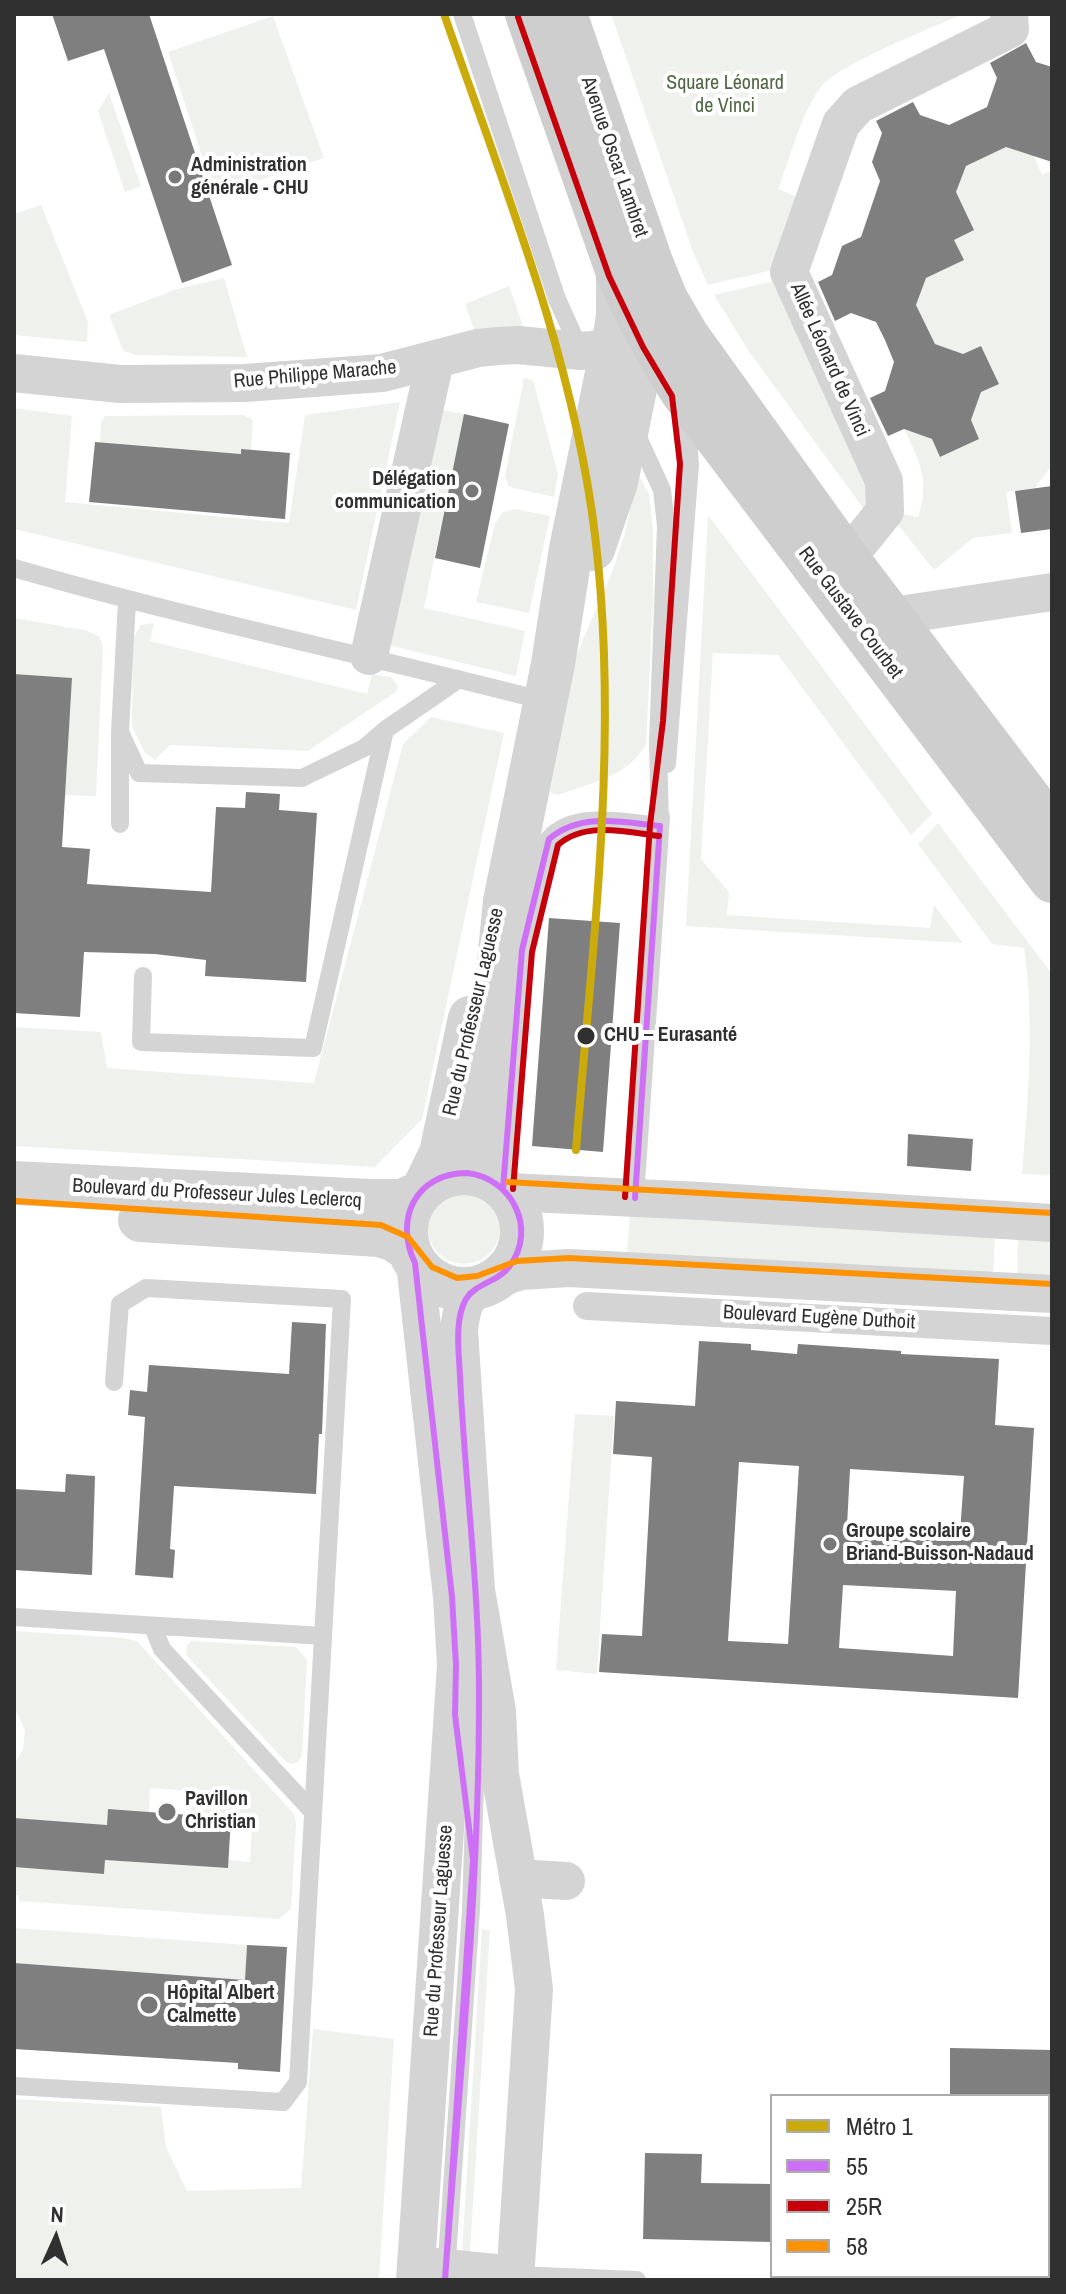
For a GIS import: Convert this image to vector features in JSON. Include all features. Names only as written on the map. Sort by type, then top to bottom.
[{"type":"main road","name":"Avenue Oscar Lambret","points":[[527,14],[618,273],[612,355]]},
{"type":"main road","name":"Avenue Oscar Lambret","points":[[565,14],[666,299]]},
{"type":"main road","name":"Rue Gustave Courbet","points":[[666,299],[710,370],[847,558],[1048,815]]},
{"type":"main road","name":"Rue Gustave Courbet","points":[[612,355],[682,392],[1052,881]]},
{"type":"street","name":"Allée Léonard de Vinci","points":[[847,558],[885,511],[884,481],[789,272],[841,124],[858,105],[1010,29],[1009,14]]},
{"type":"street","name":"Rue du Professeur Laguesse","points":[[502,1187],[484,1166],[482,1137],[497,962],[533,836],[549,682],[571,549],[612,355],[663,314],[666,299]]},
{"type":"street","name":"Rue Philippe Marache","points":[[14,373],[120,384],[245,383],[382,373],[478,348],[518,345],[612,355]]},
{"type":"street","name":"Rue du Professeur Laguesse","points":[[549,682],[580,579],[611,503],[637,379],[612,355]]},
{"type":"street","points":[[369,656],[435,361]]},
{"type":"street","points":[[893,616],[1052,592]]},
{"type":"street","name":"Rue du Professeur Laguesse","points":[[421,1191],[436,1168],[446,1132],[483,957],[533,836]]},
{"type":"street","points":[[487,1284],[461,1289],[446,1286],[425,1275],[411,1256],[405,1232],[407,1216],[421,1191],[438,1178],[454,1173],[479,1175],[502,1187],[1052,1223]]},
{"type":"street","name":"Boulevard du Professeur Jules Leclercq","points":[[14,1183],[369,1201],[402,1201],[421,1191]]},
{"type":"street","points":[[431,2273],[515,2277],[534,1989],[500,1774],[497,1711],[476,1590],[459,1330],[462,1308],[470,1293],[513,1263],[522,1234],[519,1212],[502,1187]]},
{"type":"street","name":"Boulevard du Professeur Jules Leclercq","points":[[14,1211],[379,1235],[393,1239],[411,1256]]},
{"type":"street","name":"Rue du Professeur Laguesse","points":[[411,1256],[452,1597],[456,1665],[431,2273]]},
{"type":"street","name":"Boulevard Eugène Duthoit","points":[[487,1284],[521,1271],[579,1268],[1052,1294]]},
{"type":"street","name":"Boulevard Eugène Duthoit","points":[[587,1306],[1052,1331]]},
{"type":"street","points":[[518,1878],[566,1881]]},
{"type":"lane","points":[[462,14],[557,299],[612,355],[629,420],[657,477],[663,499],[666,526],[658,743],[660,826]]},
{"type":"lane","points":[[635,1198],[660,826],[673,722],[690,464],[682,392]]},
{"type":"lane","points":[[14,568],[127,601],[459,679],[549,682]]},
{"type":"lane","points":[[120,824],[120,732],[127,601]]},
{"type":"lane","points":[[120,732],[139,773],[302,778],[364,748],[459,679]]},
{"type":"lane","points":[[143,976],[141,1042],[313,1048],[385,730]]},
{"type":"lane","points":[[533,836],[583,822],[660,826]]},
{"type":"lane","points":[[14,2086],[283,2102],[298,2082],[342,1299],[146,1288],[120,1304],[114,1382]]},
{"type":"lane","points":[[431,2273],[473,1860],[478,1697],[476,1590]]},
{"type":"lane","points":[[14,1617],[323,1636]]},
{"type":"lane","points":[[153,1627],[162,1649],[313,1812]]},
{"type":"lane","points":[[455,1715],[473,1860]]},
{"type":"lane","points":[[515,2277],[637,2280]]},
{"type":"green space","name":"Square Léonard de Vinci","points":[[611,14],[963,14],[866,57],[821,87],[802,123],[778,189],[800,198],[777,269],[708,285],[693,252]]},
{"type":"green space","points":[[273,16],[324,158],[215,196],[168,52]]},
{"type":"green space","points":[[109,93],[141,186],[125,192],[98,111]]},
{"type":"green space","points":[[1006,147],[1034,156],[1042,175],[1052,171],[1052,465],[1035,488],[1006,492],[1012,533],[973,538],[934,570],[894,520],[899,513],[918,517],[922,504],[922,472],[904,429],[932,439],[941,457],[979,439],[971,420],[981,392],[999,383],[981,346],[963,354],[935,344],[916,305],[926,278],[964,260],[954,240],[974,230],[956,192],[966,166]]},
{"type":"green space","points":[[41,205],[88,322],[87,342],[14,335],[14,214]]},
{"type":"green space","points":[[224,278],[247,357],[135,355],[123,350],[109,315],[177,289]]},
{"type":"green space","points":[[778,280],[871,487],[867,509],[863,508],[748,350],[714,295]]},
{"type":"green space","points":[[509,286],[525,332],[476,335],[465,304]]},
{"type":"green space","points":[[524,378],[533,380],[558,474],[554,497],[513,488],[508,485],[505,476]]},
{"type":"green space","points":[[400,402],[356,610],[14,529],[14,408],[72,416],[65,502],[289,523],[305,415]]},
{"type":"green space","points":[[433,408],[464,414],[424,608],[525,631],[516,676],[384,644]]},
{"type":"green space","points":[[244,415],[253,420],[251,450],[242,449],[241,454],[100,443],[101,422],[105,416]]},
{"type":"green space","points":[[638,474],[649,494],[653,530],[653,604],[646,745],[618,772],[558,795],[550,792],[576,656],[612,572],[625,533]]},
{"type":"green space","points":[[515,509],[550,516],[529,613],[476,602],[495,523],[503,512]]},
{"type":"green space","points":[[708,515],[932,814],[911,835],[778,655],[713,653],[701,859],[729,892],[727,915],[930,928],[934,905],[963,943],[686,926]]},
{"type":"green space","points":[[14,618],[84,630],[99,636],[103,646],[96,796],[65,795],[72,678],[14,674]]},
{"type":"green space","points":[[154,623],[150,641],[367,694],[372,674],[391,677],[398,686],[397,691],[308,751],[170,745],[155,760],[145,753],[132,726],[133,638],[141,625]]},
{"type":"green space","points":[[431,717],[504,733],[422,1119],[375,1167],[14,1146],[14,1027],[101,1032],[107,1068],[314,1083],[403,744]]},
{"type":"green space","points":[[938,823],[1052,974],[1052,1175],[1022,1174],[1030,1033],[1024,948],[992,944],[918,844]]},
{"type":"green space","points":[[464,1192],[490,1202],[500,1228],[490,1254],[464,1264],[438,1254],[428,1228],[438,1202]]},
{"type":"green space","points":[[630,1213],[995,1237],[993,1274],[631,1261],[627,1251]]},
{"type":"green space","points":[[1052,1232],[1052,1284],[1017,1278],[1018,1236]]},
{"type":"green space","points":[[575,1414],[614,1416],[597,1674],[556,1670]]},
{"type":"green space","points":[[14,1631],[137,1641],[294,1814],[291,1909],[279,1919],[19,1901],[19,1895],[14,1895],[14,1867],[104,1874],[105,1860],[227,1868],[228,1860],[250,1862],[252,1825],[230,1823],[230,1818],[187,1814],[188,1791],[150,1788],[149,1812],[109,1809],[107,1825],[14,1818],[14,1765],[23,1749],[25,1730],[14,1707]]},
{"type":"green space","points":[[191,1641],[296,1647],[307,1660],[302,1756],[298,1762],[291,1764],[285,1761],[186,1655],[187,1645]]},
{"type":"green space","points":[[16,1928],[247,1945],[245,1980],[14,1963]]},
{"type":"green space","points":[[482,1929],[490,1930],[470,2253],[462,2252]]},
{"type":"green space","points":[[313,2029],[394,2039],[379,2280],[14,2280],[14,2099],[161,2107],[166,2147],[187,2191],[301,2188]]},
{"type":"building","name":"Administration générale - CHU","points":[[52,14],[149,14],[232,265],[182,283],[104,49],[68,61]]},
{"type":"building","points":[[1026,43],[1036,62],[1052,67],[1052,162],[1006,147],[966,166],[956,192],[974,230],[954,240],[964,260],[926,278],[916,305],[935,344],[963,354],[981,346],[999,384],[981,392],[971,420],[979,439],[940,457],[932,439],[904,429],[888,436],[870,398],[885,391],[894,362],[885,340],[876,322],[851,313],[835,321],[818,282],[832,275],[842,246],[861,237],[880,181],[872,162],[882,133],[876,121],[913,102],[920,115],[949,125],[987,107],[997,78],[990,63]]},
{"type":"building","name":"Délégation communication","points":[[464,414],[509,424],[480,568],[435,558]]},
{"type":"building","points":[[95,442],[241,454],[241,449],[290,453],[285,519],[89,502]]},
{"type":"building","points":[[1052,486],[1052,529],[1021,533],[1015,491]]},
{"type":"building","points":[[14,674],[72,678],[62,847],[90,849],[87,884],[211,892],[216,807],[245,808],[246,792],[280,794],[279,810],[317,813],[306,982],[205,976],[206,960],[155,954],[84,952],[80,1017],[14,1013]]},
{"type":"building","name":"CHU – Eurasanté","points":[[549,918],[620,923],[603,1152],[532,1146]]},
{"type":"building","points":[[908,1134],[973,1139],[971,1171],[907,1166]]},
{"type":"building","points":[[292,1322],[326,1324],[322,1434],[319,1434],[316,1494],[174,1486],[170,1549],[175,1550],[173,1578],[135,1575],[145,1417],[128,1415],[130,1390],[147,1392],[149,1365],[289,1374]]},
{"type":"building","points":[[699,1341],[751,1344],[751,1350],[797,1354],[798,1344],[999,1359],[995,1425],[1034,1428],[1018,1698],[599,1672],[602,1634],[642,1636],[652,1457],[613,1454],[616,1401],[695,1406]],"holes":[[[739,1462],[799,1466],[788,1644],[728,1641]],[[850,1469],[964,1476],[960,1533],[847,1526]],[[843,1585],[956,1591],[953,1656],[839,1648]]]},
{"type":"building","points":[[66,1474],[95,1476],[92,1575],[14,1570],[14,1489],[65,1492]]},
{"type":"building","points":[[108,1809],[231,1818],[228,1868],[105,1860],[104,1874],[14,1867],[14,1818],[107,1825]]},
{"type":"building","name":"Hôpital Albert Calmette","points":[[247,1945],[287,1947],[280,2072],[238,2069],[238,2063],[14,2049],[14,1963],[245,1980]]},
{"type":"building","points":[[950,2048],[1052,2050],[1052,2096],[950,2094]]},
{"type":"building","points":[[645,2153],[702,2154],[701,2183],[770,2184],[770,2242],[643,2239]]},
{"type":"metro line","name":"1","points":[[444,14],[512,206],[553,336],[585,468],[595,535],[605,688],[604,765],[596,920],[576,1150]]},
{"type":"transit line","name":"25R","points":[[518,17],[609,276],[643,347],[672,396],[680,464],[663,721],[650,825],[625,1197]]},
{"type":"transit line","name":"55","points":[[503,1188],[522,950],[549,839],[574,825],[588,822],[617,821],[660,826]]},
{"type":"transit line","name":"55","points":[[635,1198],[660,826]]},
{"type":"transit line","name":"25R","points":[[513,1189],[532,952],[558,845],[581,833],[593,831],[659,836]]},
{"type":"transit line","name":"55","points":[[467,1173],[497,1184],[508,1195],[516,1208],[521,1237],[509,1267],[475,1289],[466,1299],[459,1327],[462,1417],[477,1620],[478,1774],[467,1991],[445,2280],[473,1860],[455,1715],[452,1597],[415,1263],[407,1231],[414,1202],[422,1190],[449,1175],[467,1173]]},
{"type":"transit line","name":"58","points":[[508,1182],[1052,1213]]},
{"type":"transit line","name":"58","points":[[15,1201],[381,1225],[408,1237],[432,1267],[457,1278],[477,1276],[517,1261],[569,1258],[1052,1284]]},
{"type":"place","name":"Administration générale - CHU","points":[[175,177]]},
{"type":"place","name":"Délégation communication","points":[[472,491]]},
{"type":"place","name":"CHU – Eurasanté","points":[[586,1036]]},
{"type":"place","name":"Groupe scolaire Briand-Buisson-Nadaud","points":[[830,1544]]},
{"type":"place","name":"Pavillon Christian","points":[[167,1812]]},
{"type":"place","name":"Hôpital Albert Calmette","points":[[149,2005]]}]
